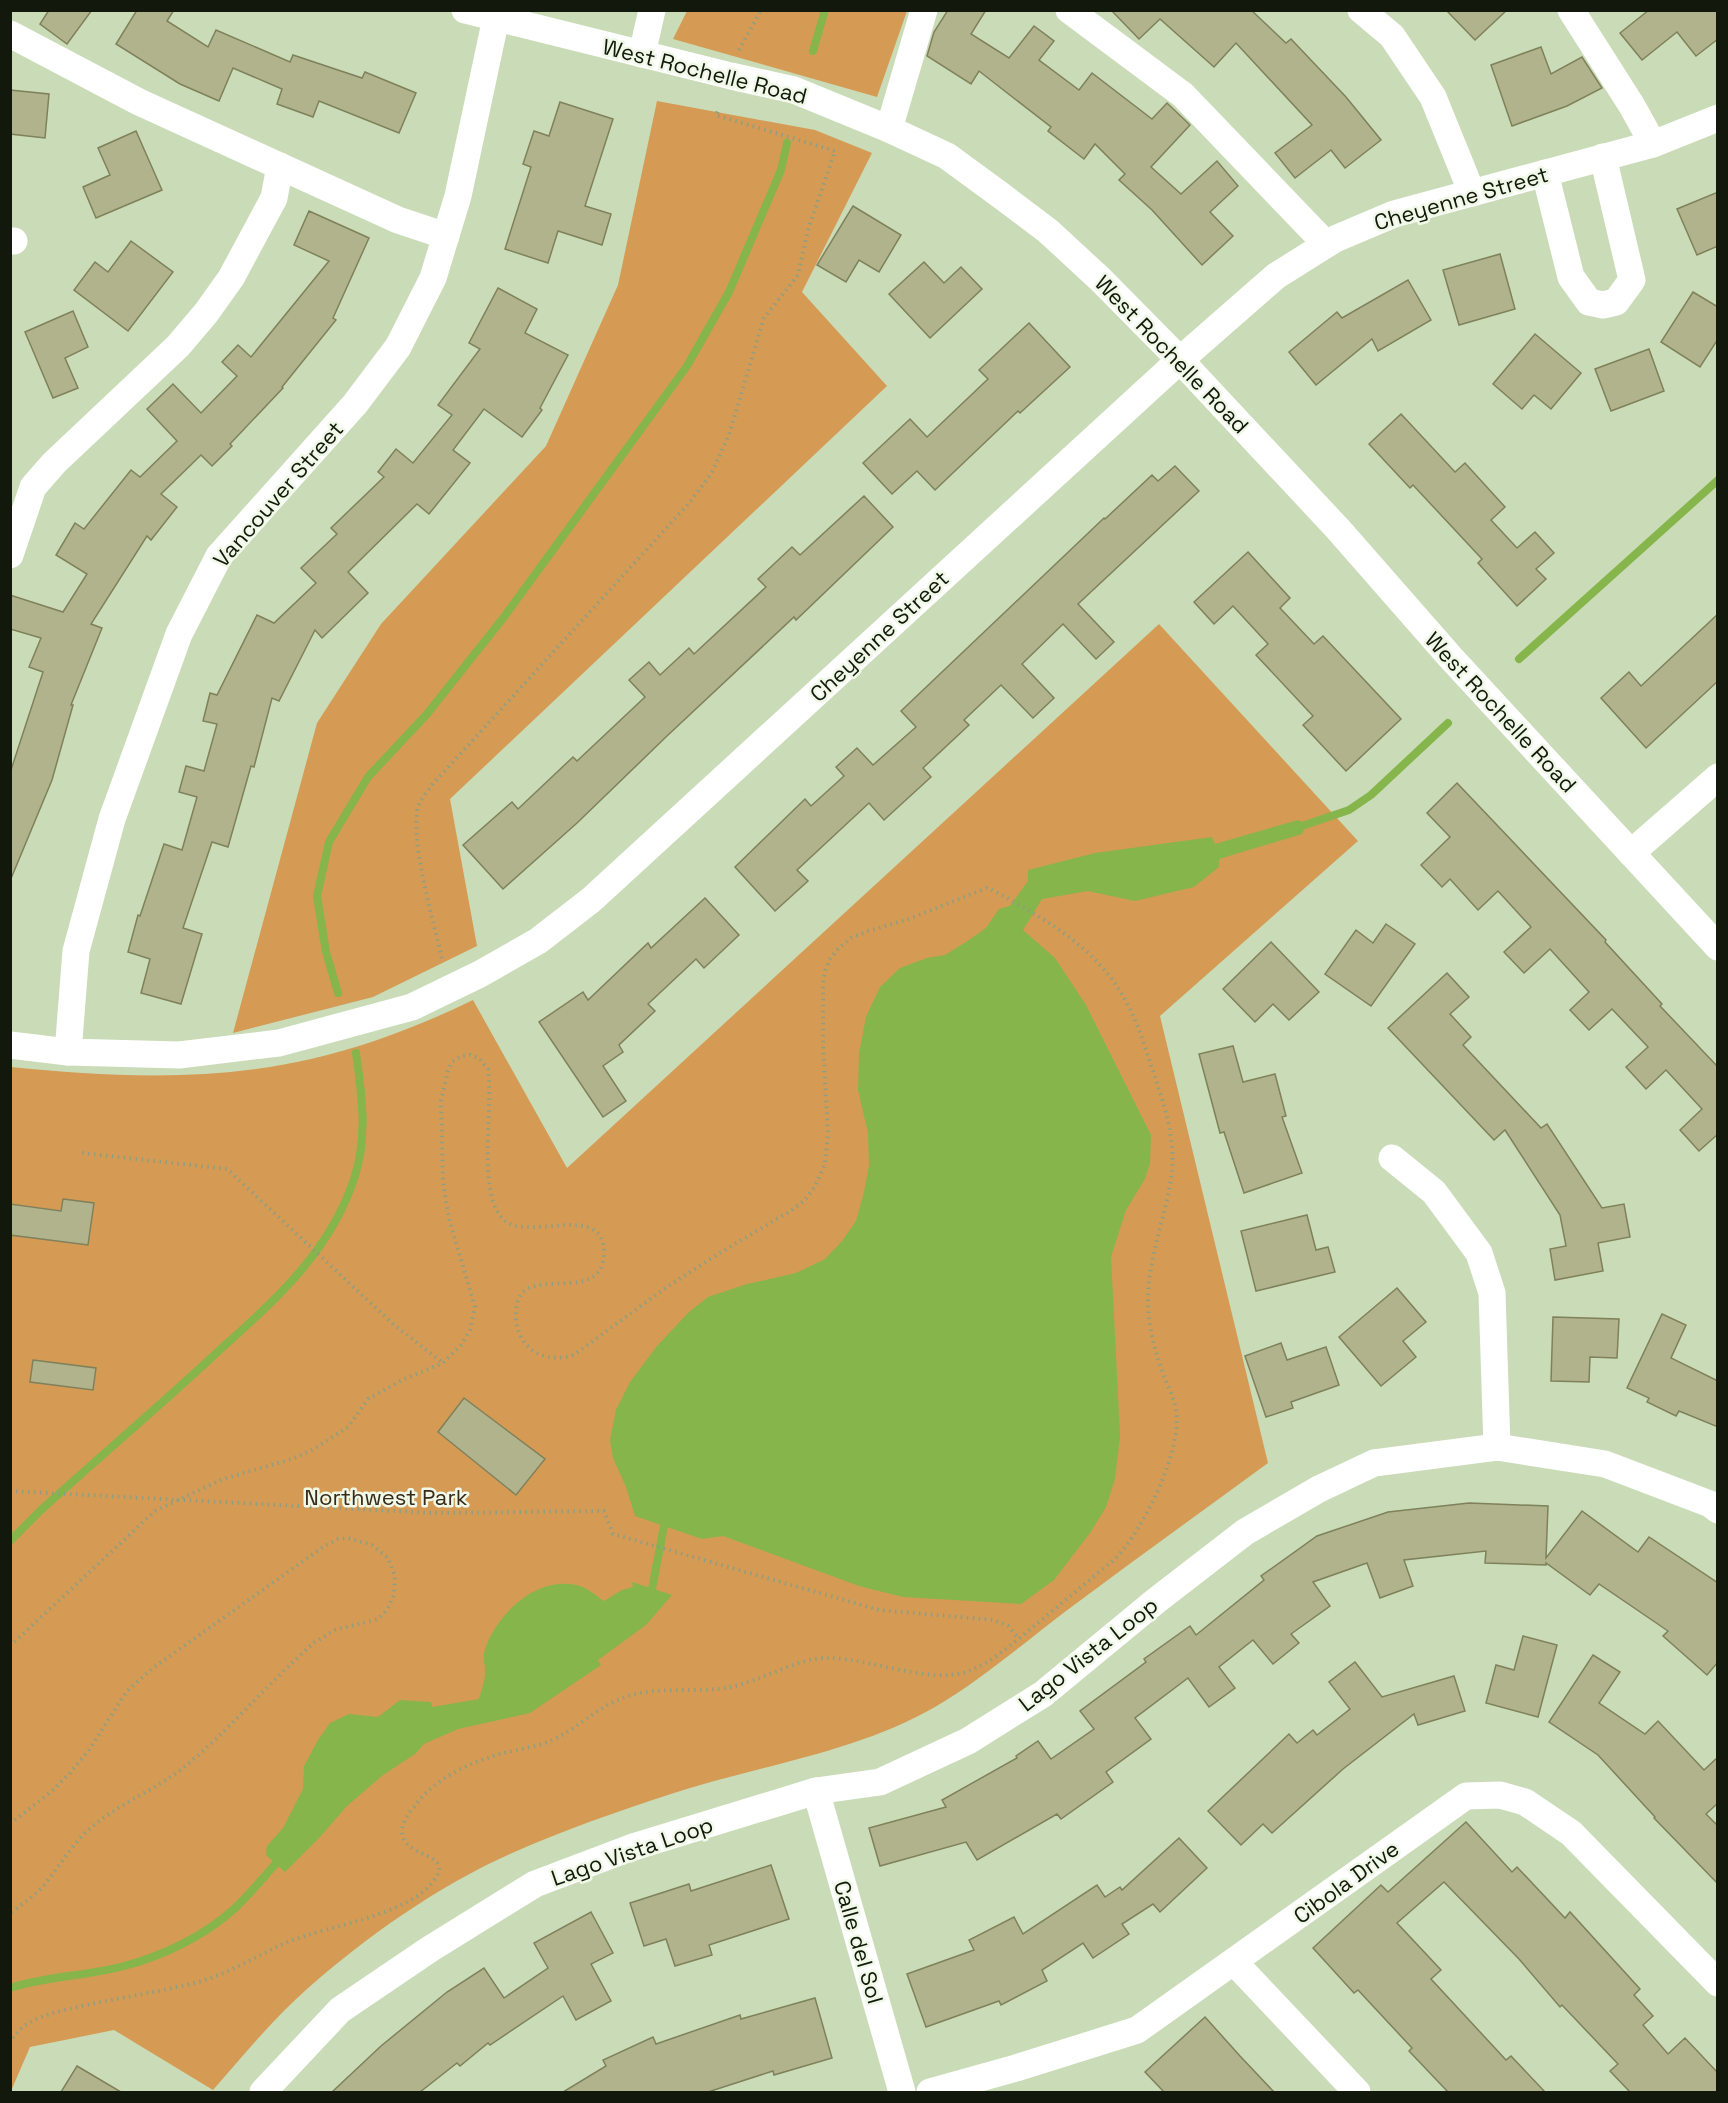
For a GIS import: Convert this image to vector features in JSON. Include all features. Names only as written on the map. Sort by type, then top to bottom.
[{"type":"street","name":"West Rochelle Road","points":[[465,10],[794,90],[889,129],[947,156],[1048,231],[1101,280],[1180,360],[1338,529],[1451,658],[1718,947]]},
{"type":"street","points":[[642,54],[652,10]]},
{"type":"street","points":[[889,129],[924,10]]},
{"type":"street","points":[[1069,10],[1183,96],[1326,244]]},
{"type":"street","points":[[1361,10],[1392,36],[1433,97],[1472,193]]},
{"type":"street","points":[[1570,10],[1632,106],[1653,144]]},
{"type":"street","name":"Vancouver Street","points":[[68,1052],[76,951],[112,819],[179,634],[219,556],[355,404],[398,347],[433,278],[458,196],[496,18]]},
{"type":"street","points":[[10,34],[139,102],[398,220],[446,236]]},
{"type":"street","name":"Cheyenne Street","points":[[10,1045],[68,1052],[179,1055],[279,1043],[412,1007],[480,974],[538,941],[591,900],[1180,360],[1276,276],[1326,244],[1394,214],[1653,144],[1718,118]]},
{"type":"street","points":[[1545,173],[1571,277],[1589,302],[1603,304],[1616,302],[1632,280],[1602,157]]},
{"type":"street","points":[[10,555],[33,486],[178,346],[231,279],[274,198],[280,166]]},
{"type":"street","points":[[1631,853],[1718,777]]},
{"type":"street","points":[[1392,1158],[1434,1192],[1479,1253],[1492,1293],[1497,1448]]},
{"type":"street","name":"Lago Vista Loop","points":[[263,2092],[340,2010],[430,1949],[535,1884],[630,1848],[816,1791],[880,1782],[968,1741],[1043,1694],[1157,1600],[1245,1532],[1374,1463],[1497,1448],[1605,1464],[1710,1504],[1718,1510]]},
{"type":"street","name":"Calle del Sol","points":[[816,1791],[902,2092]]},
{"type":"street","name":"Cibola Drive","points":[[930,2092],[1017,2068],[1137,2030],[1466,1796],[1500,1795],[1525,1802],[1571,1833],[1718,1983]]},
{"type":"street","points":[[1234,1962],[1358,2092]]},
{"type":"path","points":[[739,50],[761,10]]},
{"type":"path","points":[[442,958],[421,869],[416,821],[420,802],[432,785],[690,502],[711,474],[729,435],[764,318],[798,275],[808,230],[835,151],[716,115],[718,109]]},
{"type":"path","points":[[10,1646],[154,1510],[223,1479],[292,1459],[314,1449],[348,1427],[368,1399],[402,1380],[443,1363],[460,1345],[470,1330],[475,1307],[450,1222],[443,1179],[441,1101],[444,1082],[452,1062],[460,1056],[470,1055],[478,1058],[488,1069],[488,1169],[491,1192],[500,1214],[513,1225],[523,1227],[567,1224],[591,1228],[599,1236],[603,1245],[602,1265],[596,1274],[578,1282],[532,1286],[519,1296],[518,1331],[532,1351],[551,1358],[563,1359],[574,1355],[678,1279],[787,1213],[804,1201],[814,1188],[825,1164],[828,1133],[823,1044],[825,971],[830,959],[851,938],[906,920],[987,888],[1067,934],[1088,951],[1118,988],[1130,1008],[1162,1098],[1172,1152],[1172,1171],[1151,1273],[1148,1299],[1153,1346],[1176,1409],[1176,1436],[1156,1490],[1138,1529],[1128,1546],[1116,1558],[989,1661],[963,1673],[948,1676],[931,1675],[852,1660],[819,1658],[734,1686],[629,1695],[599,1708],[550,1741],[474,1762],[451,1774],[419,1800],[402,1827],[402,1837],[407,1846],[414,1852],[432,1857],[438,1864],[438,1873],[432,1883],[406,1901],[386,1910],[291,1941],[215,1977],[177,1988],[121,1997],[46,2015],[22,2027],[10,2042]]},
{"type":"path","points":[[82,1153],[227,1169],[392,1323],[443,1363]]},
{"type":"path","points":[[10,1491],[432,1513],[603,1511],[613,1534],[879,1610],[994,1620],[1008,1626],[1018,1639]]},
{"type":"path","points":[[10,1824],[53,1790],[69,1773],[89,1750],[127,1691],[169,1656],[303,1560],[338,1539],[348,1538],[372,1545],[388,1558],[395,1575],[394,1594],[383,1615],[378,1619],[335,1630],[315,1642],[188,1764],[168,1780],[107,1815],[88,1830],[42,1887],[10,1913]]},
{"type":"green space","points":[[687,10],[907,11],[877,97],[673,39]]},
{"type":"green space","points":[[657,101],[815,130],[872,153],[802,292],[887,386],[450,799],[477,946],[373,997],[233,1033],[317,723],[381,624],[546,446],[618,285]]},
{"type":"green space","name":"Northwest Park","points":[[1159,624],[1358,841],[1160,1016],[1268,1463],[1066,1611],[986,1673],[935,1707],[904,1723],[840,1747],[707,1783],[591,1821],[510,1854],[456,1881],[353,1950],[307,1989],[270,2025],[213,2090],[114,2030],[30,2047],[11,2091],[11,1067],[85,1073],[161,1075],[237,1071],[274,1066],[332,1054],[373,1041],[434,1018],[473,1000],[567,1168]]},
{"type":"shaded area","points":[[1298,820],[1306,825],[1302,834],[1219,859],[1219,867],[1194,887],[1135,901],[1088,891],[1042,899],[1023,930],[1055,958],[1086,1005],[1151,1135],[1150,1163],[1145,1179],[1126,1210],[1111,1257],[1120,1436],[1115,1479],[1106,1507],[1090,1533],[1054,1580],[1021,1604],[903,1597],[859,1586],[723,1536],[702,1539],[635,1516],[626,1487],[613,1458],[610,1440],[616,1410],[630,1382],[657,1346],[689,1312],[708,1297],[747,1284],[796,1273],[825,1259],[856,1221],[869,1165],[868,1133],[858,1090],[859,1054],[866,1017],[880,987],[900,968],[927,958],[945,955],[986,928],[999,909],[1010,906],[1028,881],[1028,870],[1095,853],[1212,837],[1215,844]]},
{"type":"shaded area","points":[[632,1582],[672,1595],[646,1625],[598,1660],[601,1665],[530,1713],[458,1729],[424,1744],[415,1754],[383,1775],[347,1806],[285,1872],[266,1855],[267,1846],[283,1828],[303,1789],[304,1766],[330,1723],[349,1714],[378,1717],[400,1700],[431,1702],[432,1707],[479,1699],[485,1676],[485,1649],[499,1623],[520,1600],[547,1586],[561,1584],[584,1588],[604,1601],[622,1590],[633,1587]]},
{"type":"building","points":[[49,10],[92,10],[67,44],[40,24]]},
{"type":"building","points":[[137,10],[174,10],[167,21],[208,47],[216,30],[290,62],[293,55],[362,78],[365,72],[416,93],[399,133],[319,101],[313,117],[277,104],[282,89],[233,68],[219,101],[180,84],[116,44]]},
{"type":"building","points":[[948,10],[986,10],[971,34],[1009,58],[1034,26],[1054,41],[1039,60],[1079,90],[1092,73],[1152,119],[1167,103],[1190,125],[1151,167],[1181,194],[1217,161],[1238,186],[1210,212],[1233,236],[1202,265],[1152,210],[1119,180],[1125,174],[1095,144],[1084,159],[1048,131],[1051,127],[979,71],[971,84],[927,56],[934,32]]},
{"type":"building","points":[[1111,10],[1251,10],[1286,43],[1291,39],[1346,97],[1381,140],[1345,168],[1331,150],[1295,178],[1275,153],[1312,125],[1236,43],[1214,67],[1160,19],[1139,39]]},
{"type":"building","points":[[1446,10],[1507,10],[1475,40]]},
{"type":"building","points":[[1649,10],[1718,10],[1718,39],[1696,56],[1677,32],[1642,60],[1620,33]]},
{"type":"building","points":[[1541,47],[1551,74],[1582,57],[1602,88],[1567,106],[1512,126],[1491,65]]},
{"type":"building","points":[[10,90],[49,94],[45,138],[10,134]]},
{"type":"building","points":[[560,102],[613,119],[585,206],[611,214],[602,245],[558,231],[548,263],[505,249],[531,167],[523,164],[534,131],[549,136]]},
{"type":"building","points":[[136,131],[162,190],[96,218],[83,187],[110,175],[98,148]]},
{"type":"building","points":[[1718,192],[1718,246],[1697,255],[1677,209]]},
{"type":"building","points":[[853,206],[901,235],[879,272],[859,260],[846,282],[817,265]]},
{"type":"building","points":[[309,211],[369,238],[333,318],[336,320],[283,388],[212,466],[201,455],[161,494],[177,507],[151,540],[147,536],[91,624],[102,628],[71,705],[73,705],[52,780],[10,881],[10,773],[43,672],[29,667],[41,638],[10,629],[10,595],[63,612],[87,574],[56,555],[75,523],[84,529],[131,470],[140,477],[177,441],[147,409],[173,384],[201,413],[237,376],[222,362],[238,345],[251,357],[329,261],[294,245]]},
{"type":"building","points":[[131,241],[173,272],[128,331],[74,290],[95,262],[108,272]]},
{"type":"building","points":[[1500,254],[1515,309],[1459,325],[1443,270]]},
{"type":"building","points":[[924,262],[944,283],[961,267],[982,289],[930,338],[889,294]]},
{"type":"building","points":[[1408,280],[1431,320],[1378,351],[1372,339],[1316,385],[1289,352],[1337,312],[1342,318]]},
{"type":"building","points":[[498,288],[537,309],[525,333],[568,355],[540,408],[542,410],[522,437],[484,409],[453,450],[470,463],[429,514],[417,504],[348,572],[368,593],[322,638],[315,630],[279,701],[272,698],[254,767],[251,766],[228,847],[212,842],[183,928],[202,934],[181,1004],[141,993],[150,959],[128,952],[138,915],[140,916],[164,844],[182,850],[197,797],[179,792],[186,766],[204,771],[217,724],[203,721],[210,693],[217,695],[257,615],[274,623],[316,583],[301,568],[337,534],[331,528],[384,477],[378,472],[396,449],[413,463],[452,415],[438,405],[480,349],[469,343]]},
{"type":"building","points":[[1693,292],[1718,307],[1718,339],[1700,367],[1661,342]]},
{"type":"building","points":[[73,311],[88,347],[65,358],[78,388],[53,398],[25,332]]},
{"type":"building","points":[[1029,323],[1070,367],[1020,413],[1018,411],[935,490],[917,471],[892,494],[863,463],[910,419],[927,437],[988,379],[979,370]]},
{"type":"building","points":[[1535,334],[1581,373],[1551,409],[1534,395],[1522,409],[1493,384]]},
{"type":"building","points":[[1649,349],[1664,391],[1611,411],[1595,369]]},
{"type":"building","points":[[1401,414],[1455,472],[1465,463],[1505,507],[1491,520],[1517,548],[1535,532],[1554,553],[1536,569],[1546,579],[1517,606],[1478,563],[1482,559],[1413,485],[1410,488],[1369,444]]},
{"type":"building","points":[[1175,466],[1199,491],[1078,604],[1114,642],[1096,659],[1063,624],[1022,664],[1054,698],[1033,718],[1001,685],[964,720],[969,725],[923,768],[931,777],[884,820],[869,803],[797,870],[808,881],[775,911],[735,867],[805,799],[811,806],[844,776],[836,767],[857,748],[873,765],[916,727],[901,711],[1152,475],[1158,481]]},
{"type":"building","points":[[864,496],[893,527],[796,620],[794,617],[577,823],[503,889],[463,845],[512,802],[518,809],[573,757],[577,761],[645,697],[629,680],[649,662],[660,675],[689,648],[694,654],[766,587],[758,579],[792,547],[800,555]]},
{"type":"building","points":[[1248,552],[1290,598],[1280,608],[1314,644],[1323,636],[1401,719],[1346,771],[1303,725],[1313,716],[1256,655],[1268,644],[1233,606],[1214,624],[1194,602]]},
{"type":"building","points":[[1718,614],[1718,681],[1646,748],[1601,698],[1629,672],[1641,686]]},
{"type":"building","points":[[1457,783],[1606,940],[1605,942],[1662,1004],[1660,1006],[1718,1067],[1718,1134],[1699,1151],[1680,1130],[1702,1109],[1666,1070],[1646,1089],[1626,1067],[1648,1047],[1612,1009],[1589,1030],[1570,1010],[1589,992],[1550,949],[1524,973],[1504,952],[1531,927],[1498,891],[1478,910],[1450,879],[1442,887],[1421,865],[1450,837],[1427,813]]},
{"type":"building","points":[[705,898],[739,935],[704,968],[696,959],[648,1004],[655,1011],[619,1045],[623,1052],[603,1066],[626,1101],[603,1117],[539,1022],[583,992],[588,1000],[648,943],[651,948]]},
{"type":"building","points":[[1386,924],[1415,944],[1371,1006],[1325,974],[1356,930],[1373,943]]},
{"type":"building","points":[[1271,942],[1319,992],[1289,1020],[1273,1004],[1255,1022],[1223,989]]},
{"type":"building","points":[[1447,973],[1469,997],[1450,1014],[1471,1037],[1463,1045],[1541,1128],[1547,1124],[1602,1208],[1624,1204],[1630,1237],[1598,1243],[1603,1271],[1555,1280],[1550,1249],[1566,1246],[1560,1215],[1505,1130],[1494,1140],[1388,1028]]},
{"type":"building","points":[[1233,1046],[1243,1082],[1275,1074],[1286,1116],[1282,1117],[1302,1173],[1244,1193],[1224,1132],[1220,1133],[1199,1054]]},
{"type":"building","points":[[63,1199],[94,1203],[88,1245],[10,1235],[10,1204],[61,1211]]},
{"type":"building","points":[[1307,1215],[1316,1250],[1328,1247],[1335,1272],[1256,1291],[1241,1231]]},
{"type":"building","points":[[1397,1288],[1426,1322],[1403,1341],[1416,1357],[1381,1386],[1339,1337]]},
{"type":"building","points":[[1662,1314],[1686,1325],[1671,1358],[1718,1381],[1718,1427],[1679,1411],[1676,1416],[1647,1402],[1649,1398],[1627,1388]]},
{"type":"building","points":[[1553,1317],[1619,1319],[1617,1358],[1590,1357],[1589,1382],[1551,1381]]},
{"type":"building","points":[[1281,1343],[1287,1360],[1326,1347],[1339,1385],[1291,1402],[1293,1408],[1266,1417],[1245,1356]]},
{"type":"building","points":[[33,1360],[96,1368],[93,1390],[30,1382]]},
{"type":"building","points":[[464,1398],[545,1459],[516,1495],[438,1432]]},
{"type":"building","points":[[1469,1503],[1548,1506],[1546,1558],[1582,1511],[1638,1552],[1649,1537],[1718,1583],[1718,1662],[1707,1675],[1663,1636],[1668,1631],[1599,1584],[1590,1595],[1546,1563],[1546,1565],[1485,1563],[1486,1551],[1404,1560],[1413,1586],[1380,1598],[1367,1563],[1313,1582],[1330,1606],[1291,1634],[1299,1643],[1273,1664],[1253,1640],[1219,1667],[1235,1688],[1209,1707],[1188,1678],[1135,1718],[1151,1739],[1106,1772],[1113,1782],[1061,1819],[1057,1814],[977,1860],[966,1842],[880,1866],[869,1828],[946,1807],[942,1800],[1017,1758],[1016,1756],[1038,1741],[1051,1759],[1094,1729],[1080,1711],[1146,1662],[1144,1659],[1190,1626],[1196,1635],[1264,1580],[1261,1576],[1317,1536],[1388,1512]]},
{"type":"building","points":[[1523,1636],[1557,1645],[1538,1717],[1486,1703],[1496,1665],[1514,1670]]},
{"type":"building","points":[[1593,1655],[1620,1672],[1599,1703],[1645,1734],[1658,1721],[1704,1770],[1718,1757],[1718,1803],[1706,1814],[1718,1826],[1718,1884],[1654,1818],[1598,1755],[1549,1722]]},
{"type":"building","points":[[1355,1662],[1382,1697],[1454,1676],[1465,1711],[1418,1725],[1414,1714],[1343,1769],[1272,1833],[1263,1824],[1241,1845],[1208,1811],[1289,1734],[1297,1743],[1313,1730],[1317,1735],[1350,1709],[1329,1682]]},
{"type":"building","points":[[1466,1822],[1512,1872],[1517,1867],[1565,1918],[1570,1912],[1640,1989],[1634,1995],[1653,2016],[1643,2025],[1668,2054],[1685,2038],[1718,2073],[1718,2092],[1630,2092],[1610,2071],[1618,2064],[1562,2005],[1560,2007],[1519,1959],[1444,1882],[1397,1923],[1441,1970],[1431,1979],[1506,2060],[1511,2056],[1545,2092],[1448,2092],[1409,2051],[1412,2048],[1358,1990],[1354,1993],[1313,1948],[1381,1885],[1388,1892]]},
{"type":"building","points":[[1179,1838],[1207,1868],[1160,1912],[1153,1904],[1122,1924],[1129,1934],[1093,1958],[1083,1943],[1042,1970],[1047,1981],[1001,2005],[999,2001],[926,2027],[907,1974],[974,1950],[969,1940],[1014,1917],[1023,1934],[1097,1885],[1105,1897],[1120,1887],[1122,1890]]},
{"type":"building","points":[[771,1865],[789,1919],[709,1945],[712,1955],[675,1966],[666,1939],[644,1946],[630,1903],[689,1884],[691,1891]]},
{"type":"building","points":[[591,1912],[613,1953],[591,1964],[611,2001],[576,2020],[563,1996],[490,2045],[488,2043],[460,2066],[457,2063],[420,2092],[332,2092],[381,2046],[447,1992],[484,1968],[504,1998],[548,1968],[534,1943]]},
{"type":"building","points":[[815,1998],[832,2058],[774,2075],[773,2071],[708,2092],[563,2092],[606,2066],[603,2060],[653,2037],[656,2044],[740,2015],[741,2019]]},
{"type":"building","points":[[1205,2017],[1274,2092],[1164,2092],[1145,2072]]},
{"type":"building","points":[[77,2066],[121,2092],[61,2092]]},
{"type":"waterway","points":[[813,51],[825,10]]},
{"type":"waterway","points":[[338,993],[326,952],[317,896],[329,842],[368,777],[427,714],[504,617],[687,366],[729,292],[781,170],[787,143]]},
{"type":"waterway","points":[[1519,659],[1718,480]]},
{"type":"waterway","points":[[1296,828],[1349,810],[1371,795],[1448,723]]},
{"type":"waterway","points":[[10,1541],[41,1510],[254,1319],[313,1256],[343,1207],[358,1164],[362,1116],[356,1053]]},
{"type":"waterway","points":[[647,1596],[652,1589],[664,1526],[669,1519]]},
{"type":"waterway","points":[[10,1988],[124,1966],[153,1957],[182,1944],[210,1928],[234,1909],[281,1858]]}]
